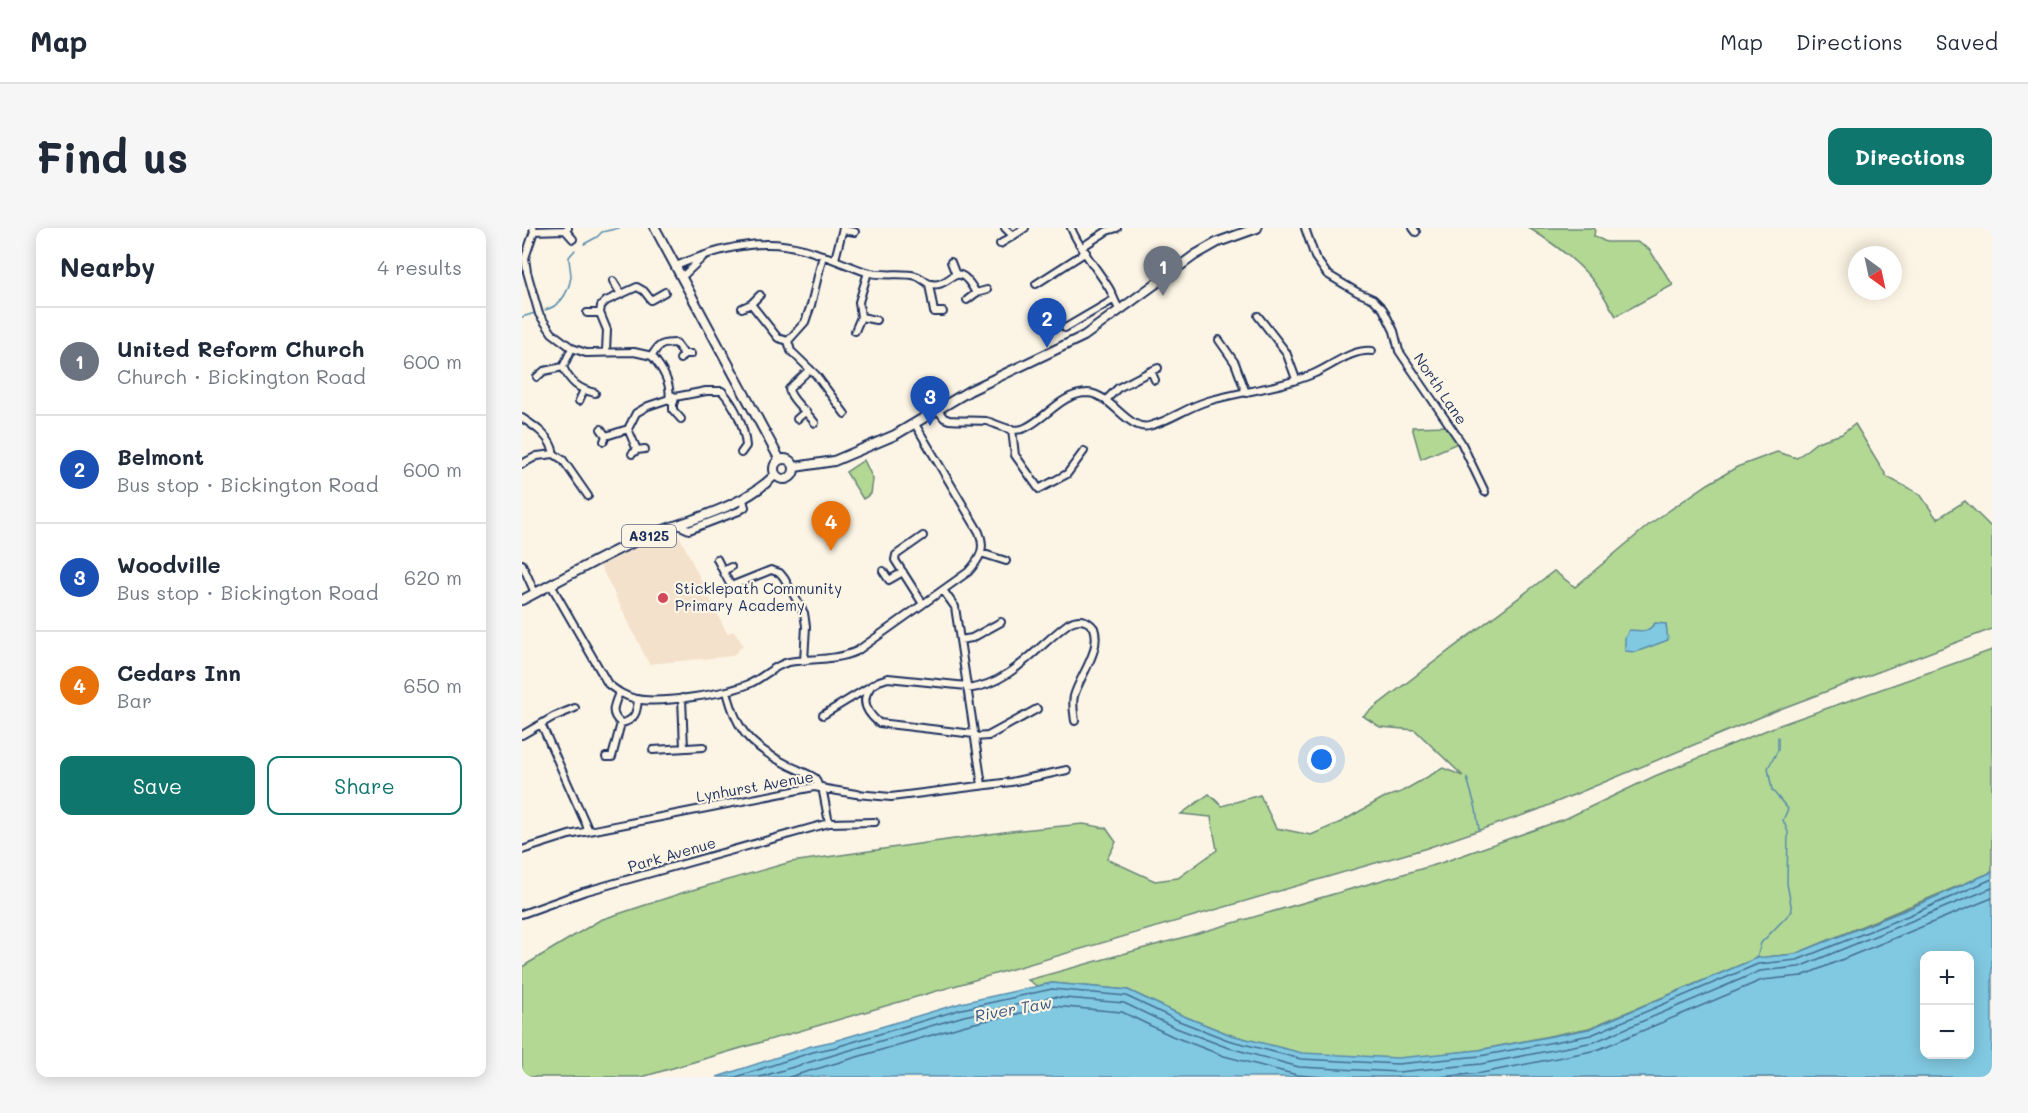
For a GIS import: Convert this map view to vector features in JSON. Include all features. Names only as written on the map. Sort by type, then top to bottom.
[{"type":"main road","points":[[655,228],[780,460]]},
{"type":"main road","points":[[795,467],[834,461],[875,445],[969,391],[1084,336],[1195,255],[1218,242],[1257,228]]},
{"type":"main road","points":[[788,459],[795,467],[794,474],[790,478],[782,480],[776,475],[775,466],[780,460],[788,459]]},
{"type":"main road","name":"A3125","points":[[522,600],[637,541],[743,500],[761,489],[776,475]]},
{"type":"street","points":[[1005,228],[1013,236]]},
{"type":"street","points":[[1000,244],[1025,228]]},
{"type":"street","points":[[1071,228],[1075,238],[1110,288],[1113,300],[1120,310]]},
{"type":"street","points":[[1036,284],[1107,231],[1118,228]]},
{"type":"street","name":"North Lane","points":[[1305,228],[1314,257],[1327,274],[1373,299],[1383,309],[1394,331],[1400,351],[1461,442],[1485,492]]},
{"type":"street","points":[[573,239],[567,229],[533,229],[523,258],[544,323],[552,333],[572,348],[586,353],[634,352],[652,356],[660,366],[668,384],[673,410],[682,421]]},
{"type":"street","points":[[835,259],[840,246],[839,237],[843,229],[855,232]]},
{"type":"street","points":[[676,266],[705,255],[761,244],[798,246],[867,272],[888,276],[915,276],[929,284],[938,284],[956,275],[965,276],[976,293]]},
{"type":"street","points":[[682,277],[705,255]]},
{"type":"street","points":[[788,341],[805,322],[823,255]]},
{"type":"street","points":[[951,262],[956,275]]},
{"type":"street","points":[[855,331],[861,317],[859,302],[867,272]]},
{"type":"street","points":[[606,351],[607,330],[600,314],[601,306],[606,301],[637,287],[640,279]]},
{"type":"street","points":[[613,281],[621,294]]},
{"type":"street","points":[[929,284],[934,312]]},
{"type":"street","points":[[637,287],[644,291],[651,300],[665,292]]},
{"type":"street","points":[[967,300],[976,293],[987,290]]},
{"type":"street","points":[[742,308],[751,304],[760,295]]},
{"type":"street","points":[[1065,328],[1113,300]]},
{"type":"street","points":[[751,304],[778,338],[788,341]]},
{"type":"street","points":[[927,317],[934,312],[943,312]]},
{"type":"street","points":[[586,313],[600,314]]},
{"type":"street","points":[[1257,316],[1286,352],[1296,379]]},
{"type":"street","points":[[861,317],[876,320]]},
{"type":"street","points":[[1219,340],[1235,363],[1246,393]]},
{"type":"street","points":[[788,341],[791,351],[831,393],[845,414]]},
{"type":"street","points":[[652,356],[657,346],[664,343],[676,343],[685,356]]},
{"type":"street","points":[[572,348],[563,367],[568,378],[584,390],[595,393]]},
{"type":"street","points":[[937,409],[950,420],[986,422],[1012,429],[1024,428],[1068,397],[1084,393],[1095,394],[1106,400],[1136,425],[1146,427],[1158,424],[1205,401],[1246,393],[1312,375],[1356,353],[1372,351]]},
{"type":"street","points":[[540,363],[544,371]]},
{"type":"street","points":[[537,377],[544,371],[563,367]]},
{"type":"street","points":[[1106,400],[1118,388],[1158,368]]},
{"type":"street","points":[[810,369],[789,389],[790,395],[815,423]]},
{"type":"street","points":[[1151,371],[1155,380]]},
{"type":"street","points":[[579,401],[584,390]]},
{"type":"street","points":[[601,429],[605,439],[628,429],[636,413],[648,406],[706,391],[722,392],[730,400],[744,430],[746,446],[741,453]]},
{"type":"street","points":[[831,411],[838,405]]},
{"type":"street","points":[[797,419],[806,411]]},
{"type":"street","points":[[522,418],[549,440],[554,454]]},
{"type":"street","points":[[551,585],[608,684],[619,693],[638,699],[682,698],[727,691],[752,683],[788,662],[846,656],[857,651],[968,572],[979,560],[981,554],[983,541],[980,532],[915,424]]},
{"type":"street","points":[[628,429],[638,451]]},
{"type":"street","points":[[1012,429],[1015,455],[1039,489],[1066,474],[1084,451]]},
{"type":"street","points":[[746,446],[754,447]]},
{"type":"street","points":[[522,464],[537,456],[554,454],[563,460],[588,496]]},
{"type":"street","points":[[923,536],[896,555],[896,560],[923,604]]},
{"type":"street","points":[[981,554],[1006,561]]},
{"type":"street","points":[[717,559],[731,586],[771,570],[780,573],[804,613],[807,626],[804,661]]},
{"type":"street","points":[[522,564],[535,593]]},
{"type":"street","points":[[723,571],[731,567]]},
{"type":"street","points":[[884,571],[894,587]]},
{"type":"street","points":[[889,580],[903,572]]},
{"type":"street","points":[[943,590],[955,607],[982,785]]},
{"type":"street","points":[[823,715],[872,685],[888,678],[982,688],[1020,667],[1069,623],[1078,620],[1092,625],[1096,640],[1074,695],[1074,721]]},
{"type":"street","points":[[960,640],[972,638],[1001,622]]},
{"type":"street","points":[[872,685],[865,694],[865,704],[869,715],[879,723],[988,736],[1037,709]]},
{"type":"street","points":[[727,691],[734,716],[746,736],[761,751],[815,778],[820,787],[829,823]]},
{"type":"street","points":[[619,693],[613,711],[614,716],[621,723]]},
{"type":"street","points":[[682,698],[684,748]]},
{"type":"street","points":[[621,723],[632,720],[635,716],[638,699]]},
{"type":"street","points":[[522,735],[553,717],[575,708]]},
{"type":"street","points":[[606,757],[612,757],[621,723]]},
{"type":"street","points":[[540,725],[589,831]]},
{"type":"street","points":[[653,750],[703,747]]},
{"type":"street","name":"Lynhurst Avenue","points":[[522,850],[569,835],[805,788],[820,787],[856,794],[891,797],[1011,782],[1066,770]]},
{"type":"street","points":[[804,773],[805,788]]},
{"type":"street","name":"Park Avenue","points":[[522,914],[583,892],[829,823],[874,822]]},
{"type":"shaded area","name":"Sticklepath Community Primary Academy","points":[[677,531],[727,633],[734,631],[743,645],[733,656],[649,664],[600,565],[639,545]]},
{"type":"green space","points":[[1529,228],[1592,228],[1595,229],[1594,236],[1606,242],[1637,242],[1649,249],[1673,285],[1616,316],[1595,283],[1581,267],[1556,246]]},
{"type":"green space","points":[[1855,424],[1887,477],[1920,494],[1937,519],[1965,501],[1992,528],[1992,629],[1780,709],[1535,811],[1427,848],[642,1077],[522,1077],[522,967],[600,920],[685,892],[791,862],[1011,831],[1083,824],[1106,828],[1116,842],[1107,859],[1155,881],[1178,878],[1217,850],[1211,817],[1181,814],[1209,794],[1222,806],[1260,795],[1276,828],[1311,835],[1341,822],[1383,798],[1401,792],[1443,768],[1463,776],[1415,730],[1380,727],[1363,716],[1554,571],[1575,587],[1651,523],[1737,467],[1777,452],[1797,458],[1817,442],[1842,434]]},
{"type":"green space","points":[[1448,426],[1458,443],[1421,459],[1412,427]]},
{"type":"green space","points":[[864,460],[873,479],[871,494],[863,499],[846,472]]},
{"type":"green space","points":[[1992,650],[1992,872],[1795,954],[1757,958],[1589,1028],[1479,1050],[1408,1058],[1478,1052],[1588,1030],[1795,955],[1985,877],[1992,1077],[1346,1077],[1257,1042],[1231,1035],[1128,990],[1052,983],[1037,986],[1028,980],[1438,864],[1567,818],[1655,776],[1774,727]]},
{"type":"water","points":[[1655,623],[1666,624],[1668,640],[1636,652],[1625,651],[1625,638],[1629,630],[1647,630]]},
{"type":"water","name":"River Taw","points":[[1992,872],[1992,1077],[717,1077],[811,1046],[961,1003],[1052,983],[1128,990],[1231,1035],[1302,1053],[1398,1058],[1479,1050],[1589,1029],[1757,958],[1795,954],[1908,909]]},
{"type":"waterway","points":[[584,244],[602,232],[619,228]]},
{"type":"waterway","points":[[545,310],[555,306],[568,289],[571,277],[569,257],[575,250]]},
{"type":"waterway","points":[[522,317],[535,313]]},
{"type":"waterway","points":[[1757,958],[1761,943],[1792,911],[1787,883],[1788,832],[1783,820],[1788,809],[1772,790],[1768,768],[1778,750],[1778,737]]},
{"type":"waterway","points":[[1467,778],[1479,830]]},
{"type":"place","name":"United Reform Church","points":[[1163,296]]},
{"type":"place","name":"Belmont","points":[[1047,348]]},
{"type":"place","name":"Woodville","points":[[930,426]]},
{"type":"place","name":"Cedars Inn","points":[[831,551]]},
{"type":"place","name":"Sticklepath Community Primary Academy","points":[[663,598]]}]
